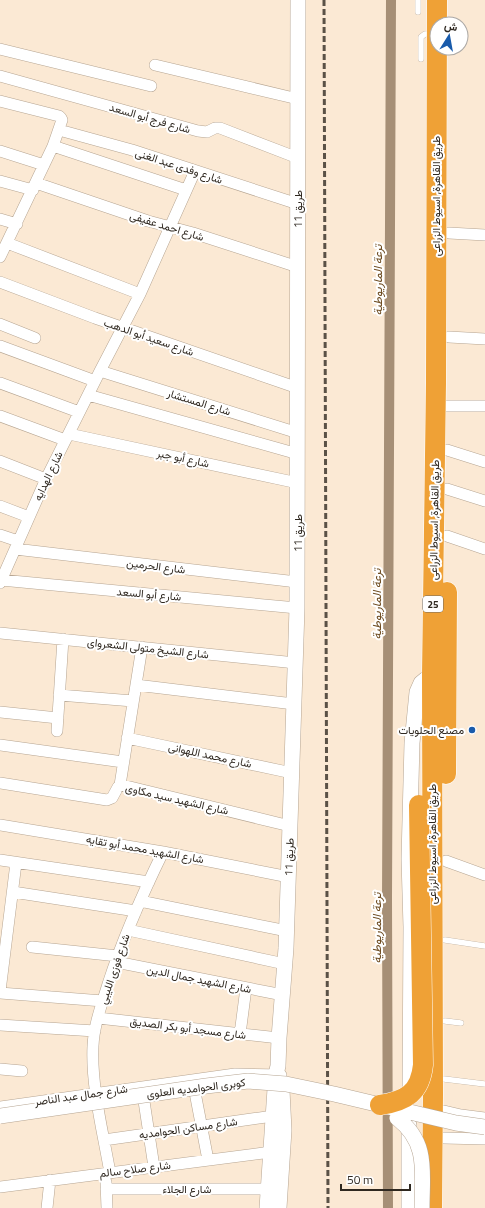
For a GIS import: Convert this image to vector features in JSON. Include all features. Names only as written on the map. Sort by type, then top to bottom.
[{"type":"highway","name":"طريق القاهرة, اسيوط الزراعى","points":[[437,0],[437,16]]},
{"type":"highway","points":[[450,0],[450,16]]},
{"type":"highway","name":"طريق القاهرة, اسيوط الزراعى","points":[[432,1208],[432,674],[436,383],[437,56]]},
{"type":"highway","name":"طريق القاهرة, اسيوط الزراعى","points":[[443,1208],[444,1079],[453,1022],[445,940],[450,56]]},
{"type":"highway","points":[[380,1104],[401,1100],[411,1094],[421,1077],[423,1065],[419,805],[420,752],[423,723],[432,706]]},
{"type":"street","name":"طريق 11","points":[[278,1071],[287,931],[298,582],[298,0]]},
{"type":"street","points":[[0,49],[151,86]]},
{"type":"street","points":[[155,65],[298,99]]},
{"type":"street","name":"شارع فرج أبو السعد","points":[[0,76],[198,131],[207,132],[214,128],[220,128],[298,158]]},
{"type":"street","points":[[0,101],[59,116],[62,119],[53,146],[0,257]]},
{"type":"street","name":"شارع وفدى عبد الغنى","points":[[59,130],[132,150],[298,204]]},
{"type":"street","points":[[53,146],[186,190]]},
{"type":"street","points":[[0,151],[44,165]]},
{"type":"street","name":"شارع الهدايه","points":[[1,582],[3,568],[16,545],[46,479],[97,376],[140,294],[195,171]]},
{"type":"street","name":"شارع احمد عفيفى","points":[[0,181],[34,187],[298,267]]},
{"type":"street","points":[[0,219],[16,224]]},
{"type":"street","points":[[449,233],[485,236]]},
{"type":"street","points":[[7,243],[140,294]]},
{"type":"street","name":"شارع سعيد أبو الدهب","points":[[0,282],[123,328],[298,388]]},
{"type":"street","points":[[0,324],[35,338]]},
{"type":"street","points":[[449,337],[485,339]]},
{"type":"street","name":"شارع المستشار","points":[[0,346],[97,376],[298,433]]},
{"type":"street","points":[[0,383],[79,412]]},
{"type":"street","points":[[88,395],[298,454]]},
{"type":"street","points":[[447,406],[485,406]]},
{"type":"street","name":"شارع أبو جبر","points":[[0,416],[67,437],[298,483]]},
{"type":"street","points":[[447,450],[485,462]]},
{"type":"street","points":[[0,461],[46,479]]},
{"type":"street","points":[[447,489],[485,501]]},
{"type":"street","points":[[0,506],[29,517]]},
{"type":"street","name":"شارع الحرمين","points":[[0,534],[16,545],[298,582]]},
{"type":"street","points":[[447,536],[485,549]]},
{"type":"street","name":"شارع أبو السعد","points":[[1,582],[297,608]]},
{"type":"street","name":"شارع الشيخ متولى الشعرواى","points":[[0,633],[296,663]]},
{"type":"street","points":[[57,731],[63,639]]},
{"type":"street","points":[[120,785],[142,647]]},
{"type":"street","points":[[409,1208],[411,927],[409,859],[412,743],[417,692],[421,683],[432,674]]},
{"type":"street","points":[[136,685],[294,704]]},
{"type":"street","points":[[59,695],[133,701]]},
{"type":"street","points":[[0,712],[58,718]]},
{"type":"street","name":"شارع محمد اللهوانى","points":[[127,738],[292,773]]},
{"type":"street","points":[[0,745],[123,762]]},
{"type":"street","name":"شارع الشهيد سيد مكاوى","points":[[0,783],[108,800],[112,798],[116,789],[120,785],[290,826]]},
{"type":"street","name":"شارع الشهيد محمد أبو تقايه","points":[[0,825],[164,852],[289,877]]},
{"type":"street","name":"شارع فوزى الليبي","points":[[107,1208],[106,1189],[108,1173],[93,1065],[95,1031],[102,1001],[128,930],[164,852]]},
{"type":"street","points":[[0,860],[149,882]]},
{"type":"street","points":[[446,861],[485,875]]},
{"type":"street","points":[[16,863],[0,992],[102,1001]]},
{"type":"street","points":[[13,892],[138,906],[287,931]]},
{"type":"street","points":[[128,930],[285,964]]},
{"type":"street","name":"شارع الشهيد جمال الدين","points":[[32,947],[117,959],[283,995]]},
{"type":"street","points":[[240,1034],[246,988]]},
{"type":"street","name":"شارع مسجد أبو بكر الصديق","points":[[98,1018],[279,1038]]},
{"type":"street","points":[[0,1025],[95,1031]]},
{"type":"street","points":[[0,1069],[22,1071]]},
{"type":"street","points":[[267,1208],[270,1152],[278,1071]]},
{"type":"street","points":[[278,1071],[284,1130],[279,1208]]},
{"type":"street","name":"شارع جمال عبد الناصر","points":[[0,1106],[235,1074],[278,1071]]},
{"type":"street","points":[[193,1080],[208,1160]]},
{"type":"street","name":"كوبرى الحوامديه العلوى","points":[[0,1116],[211,1085],[248,1081],[273,1082],[292,1085],[380,1104],[456,1123],[485,1127]]},
{"type":"street","points":[[142,1087],[154,1167]]},
{"type":"street","name":"كوبرى الحوامديه العلوى","points":[[0,1124],[211,1093],[247,1090],[277,1091],[307,1095],[450,1131],[485,1135]]},
{"type":"street","points":[[444,1111],[485,1118]]},
{"type":"street","name":"شارع مساكن الحوامديه","points":[[104,1140],[273,1116]]},
{"type":"street","points":[[397,1118],[412,1132],[420,1150],[422,1208]]},
{"type":"street","points":[[444,1138],[485,1139]]},
{"type":"street","name":"شارع صلاح سالم","points":[[0,1187],[270,1152]]},
{"type":"street","points":[[47,1208],[50,1180]]},
{"type":"street","name":"شارع الجلاء","points":[[106,1189],[268,1188]]},
{"type":"lane","points":[[418,0],[418,12]]},
{"type":"lane","points":[[421,59],[421,37],[425,34],[429,34]]},
{"type":"lane","points":[[445,940],[485,946]]},
{"type":"lane","points":[[444,1079],[485,1084]]},
{"type":"waterway","name":"ترعة الماريوطية","points":[[388,1208],[387,899],[391,0]]},
{"type":"railway","points":[[324,0],[328,1208]]},
{"type":"place","name":"مصنع الحلويات","points":[[472,730]]}]
